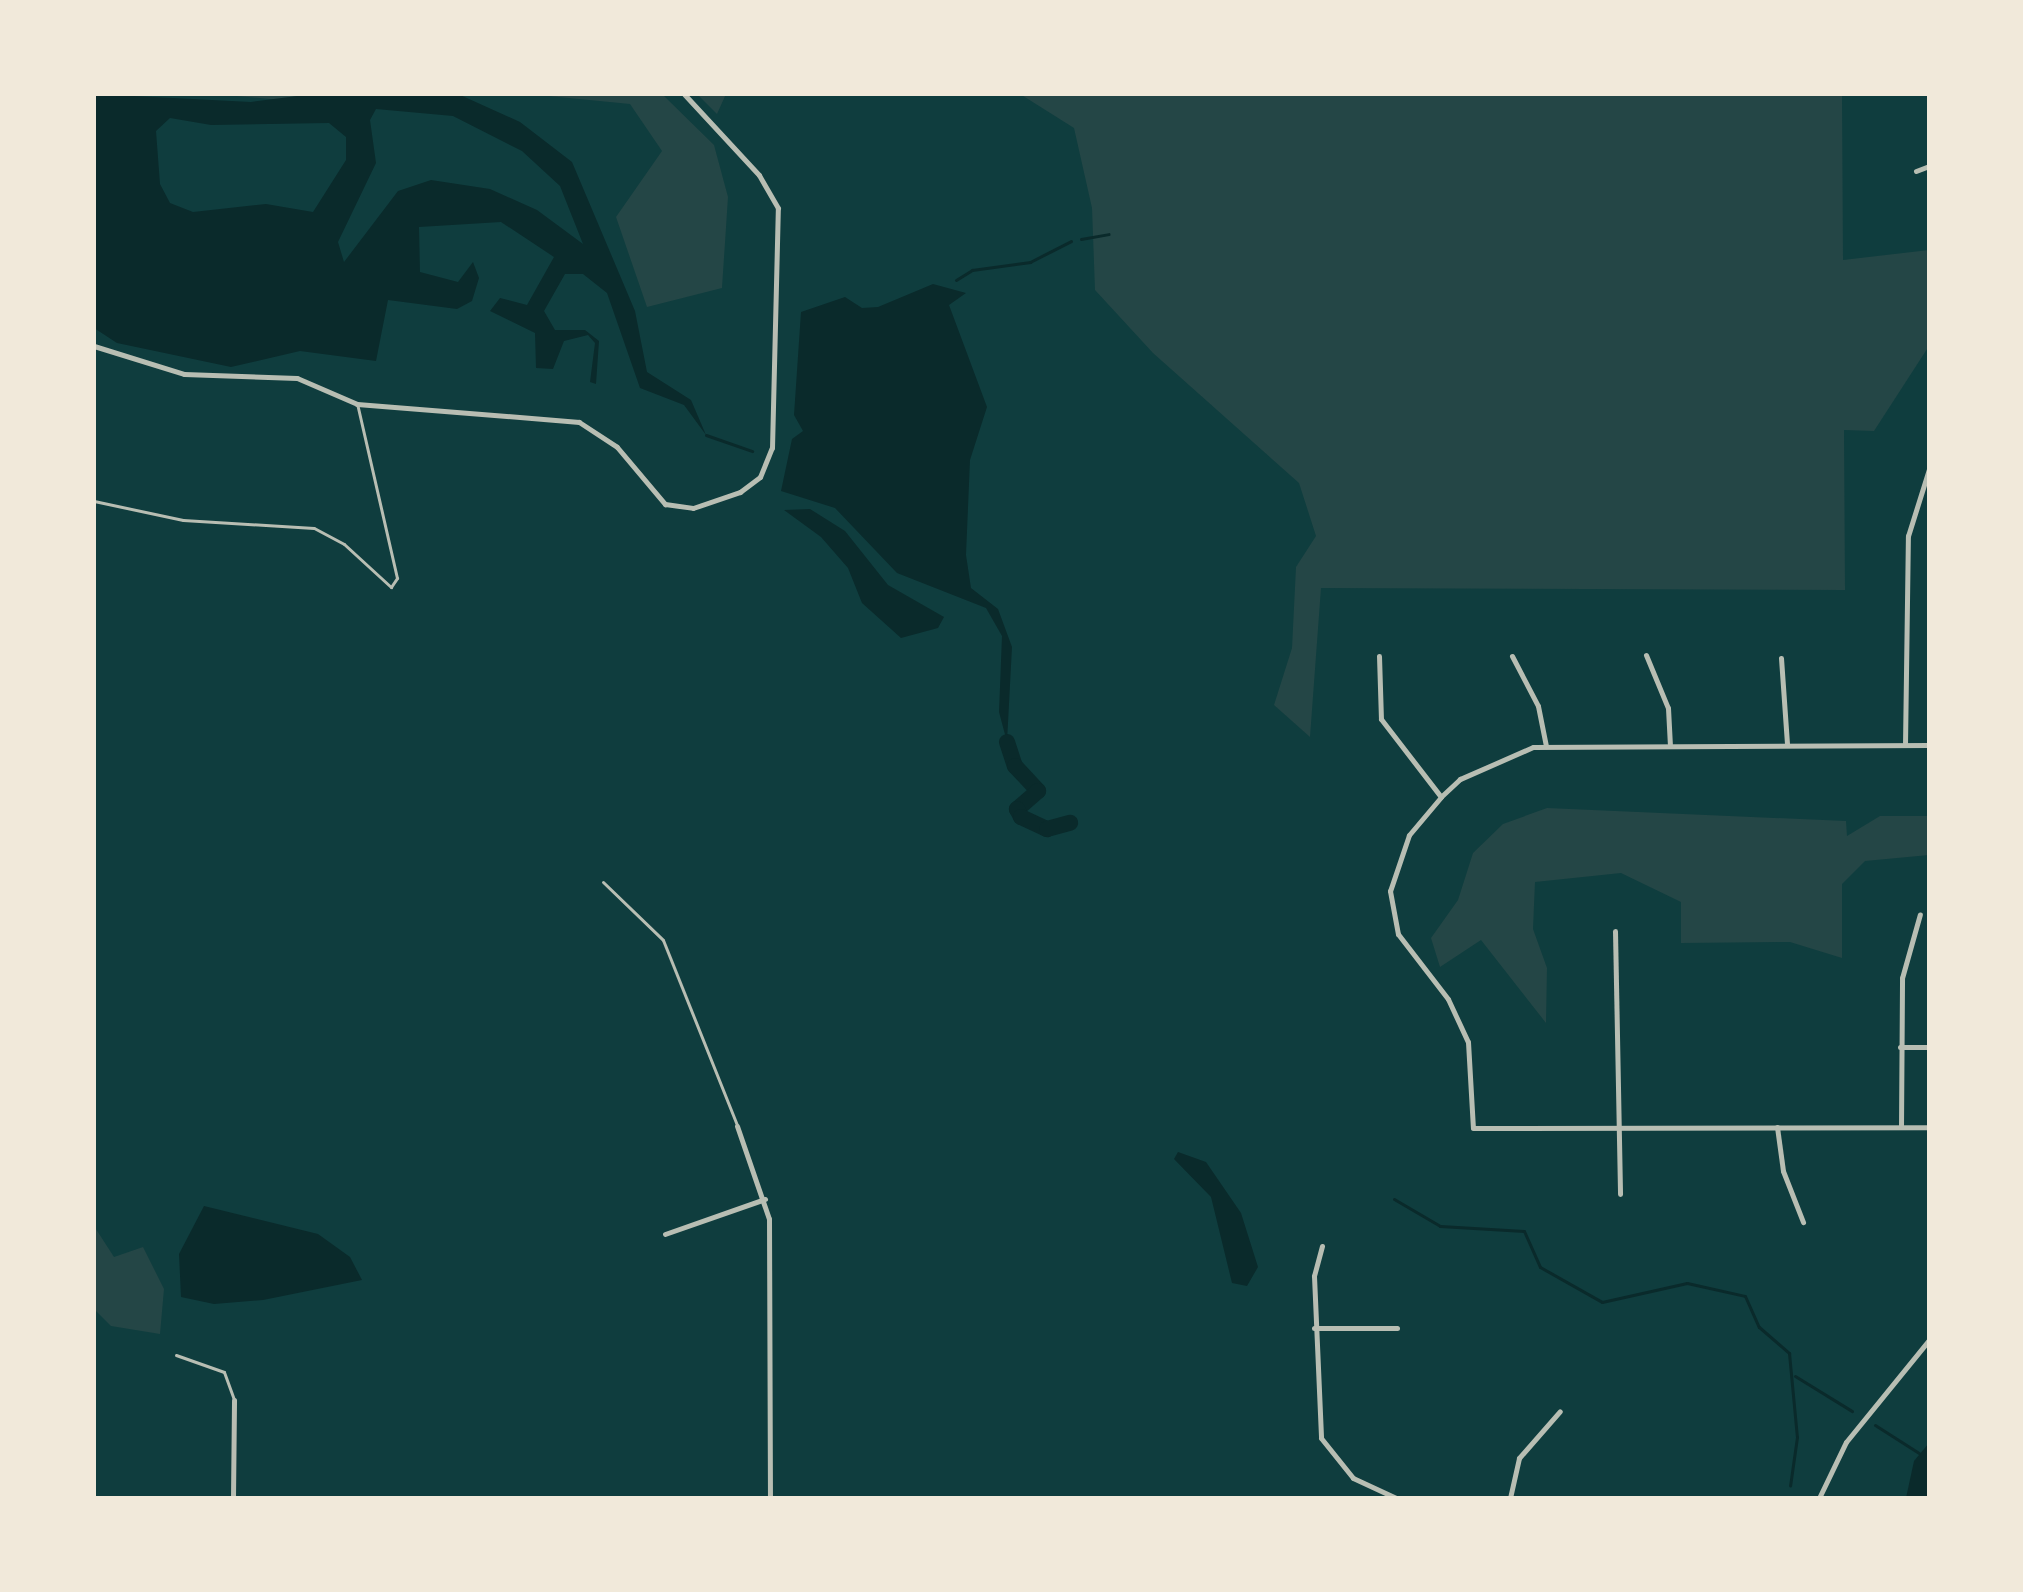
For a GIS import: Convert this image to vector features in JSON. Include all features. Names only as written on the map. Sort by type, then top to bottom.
[{"type":"street","points":[[94,346],[184,374],[297,378],[357,404],[579,422],[617,447],[665,504],[693,508],[715,501],[751,485],[770,459],[779,220],[769,188],[684,94]]},
{"type":"street","points":[[1916,171],[1929,166]]},
{"type":"street","points":[[1905,745],[1908,536],[1929,469]]},
{"type":"street","points":[[1646,655],[1666,699],[1670,744]]},
{"type":"street","points":[[1379,656],[1381,719],[1441,797]]},
{"type":"street","points":[[1512,656],[1538,706],[1546,746]]},
{"type":"street","points":[[1781,658],[1787,744]]},
{"type":"street","points":[[1929,745],[1546,746],[1496,761],[1441,797],[1409,835],[1392,874],[1390,908],[1398,934],[1448,999],[1468,1042],[1473,1128],[1929,1127]]},
{"type":"street","points":[[1901,1127],[1902,978],[1920,914]]},
{"type":"street","points":[[1615,931],[1620,1194]]},
{"type":"street","points":[[1900,1047],[1929,1047]]},
{"type":"street","points":[[737,1126],[765,1199],[770,1498]]},
{"type":"street","points":[[1777,1127],[1783,1171],[1803,1222]]},
{"type":"street","points":[[665,1234],[765,1199]]},
{"type":"street","points":[[1322,1246],[1314,1328],[1318,1422],[1331,1460],[1396,1498]]},
{"type":"street","points":[[1314,1328],[1397,1328]]},
{"type":"street","points":[[1819,1498],[1846,1442],[1929,1340]]},
{"type":"street","points":[[233,1498],[234,1400]]},
{"type":"street","points":[[1510,1498],[1519,1458],[1560,1411]]},
{"type":"lane","points":[[94,501],[183,520],[314,528],[344,544],[391,587],[397,578],[357,404]]},
{"type":"lane","points":[[603,882],[663,940],[737,1126]]},
{"type":"lane","points":[[176,1355],[224,1372],[234,1400]]},
{"type":"shaded area","points":[[94,94],[251,102],[313,94],[458,94],[520,122],[572,162],[635,311],[647,372],[691,400],[706,435],[684,405],[640,388],[607,293],[583,274],[565,274],[544,311],[555,330],[585,330],[599,341],[596,384],[590,382],[595,343],[588,335],[564,341],[553,369],[536,368],[535,333],[490,311],[500,298],[527,305],[554,257],[501,222],[419,227],[420,272],[458,282],[473,262],[479,278],[472,301],[457,309],[388,300],[376,361],[300,351],[231,367],[117,343],[94,328]],"holes":[[[376,109],[453,116],[522,151],[560,186],[583,244],[537,210],[490,189],[431,180],[398,191],[344,262],[338,242],[376,163],[370,120]],[[170,118],[211,125],[329,123],[346,137],[346,160],[313,212],[266,204],[193,212],[170,203],[160,184],[156,131]]]},
{"type":"shaded area","points":[[214,94],[304,94],[281,100]]},
{"type":"shaded area","points":[[528,94],[662,94],[714,145],[728,197],[722,288],[647,307],[616,217],[662,151],[630,104]]},
{"type":"shaded area","points":[[697,94],[726,94],[717,114]]},
{"type":"shaded area","points":[[1020,94],[1842,94],[1843,260],[1929,250],[1929,346],[1874,431],[1844,430],[1845,590],[1321,588],[1310,737],[1274,705],[1292,648],[1296,567],[1316,536],[1299,483],[1153,353],[1095,290],[1092,208],[1074,128]]},
{"type":"shaded area","points":[[933,284],[966,293],[949,305],[987,407],[970,460],[966,555],[971,588],[998,609],[1012,647],[1007,742],[999,712],[1002,636],[986,608],[897,573],[835,508],[781,491],[792,439],[803,431],[794,415],[801,312],[845,297],[862,308],[878,307]]},
{"type":"shaded area","points":[[810,509],[845,531],[888,585],[944,617],[938,628],[901,638],[862,603],[848,568],[821,537],[784,510]]},
{"type":"shaded area","points":[[1547,808],[1846,821],[1847,836],[1880,816],[1929,816],[1929,855],[1865,861],[1842,884],[1842,958],[1790,942],[1681,943],[1681,902],[1621,873],[1535,882],[1533,929],[1547,968],[1546,1023],[1481,940],[1440,967],[1431,938],[1458,900],[1473,853],[1503,824]]},
{"type":"shaded area","points":[[1178,1152],[1206,1162],[1241,1213],[1258,1267],[1247,1286],[1232,1283],[1211,1197],[1174,1159]]},
{"type":"shaded area","points":[[204,1206],[318,1234],[350,1257],[362,1280],[263,1300],[214,1304],[181,1297],[179,1254]]},
{"type":"shaded area","points":[[94,1226],[114,1257],[143,1247],[164,1289],[160,1334],[111,1326],[94,1309]]},
{"type":"shaded area","points":[[1929,1443],[1929,1498],[1906,1498],[1914,1461]]},
{"type":"waterway","points":[[1081,239],[1109,234]]},
{"type":"waterway","points":[[956,280],[972,270],[1030,262],[1071,241]]},
{"type":"waterway","points":[[706,435],[752,451]]},
{"type":"waterway","points":[[1007,742],[1015,766],[1038,791],[1017,809],[1021,817],[1047,829],[1070,823]]},
{"type":"waterway","points":[[1394,1199],[1440,1226],[1524,1231],[1540,1267],[1602,1302],[1687,1283],[1745,1296],[1759,1327],[1789,1353],[1797,1437],[1790,1486]]},
{"type":"waterway","points":[[1795,1376],[1852,1411]]},
{"type":"waterway","points":[[1875,1425],[1919,1453]]}]
